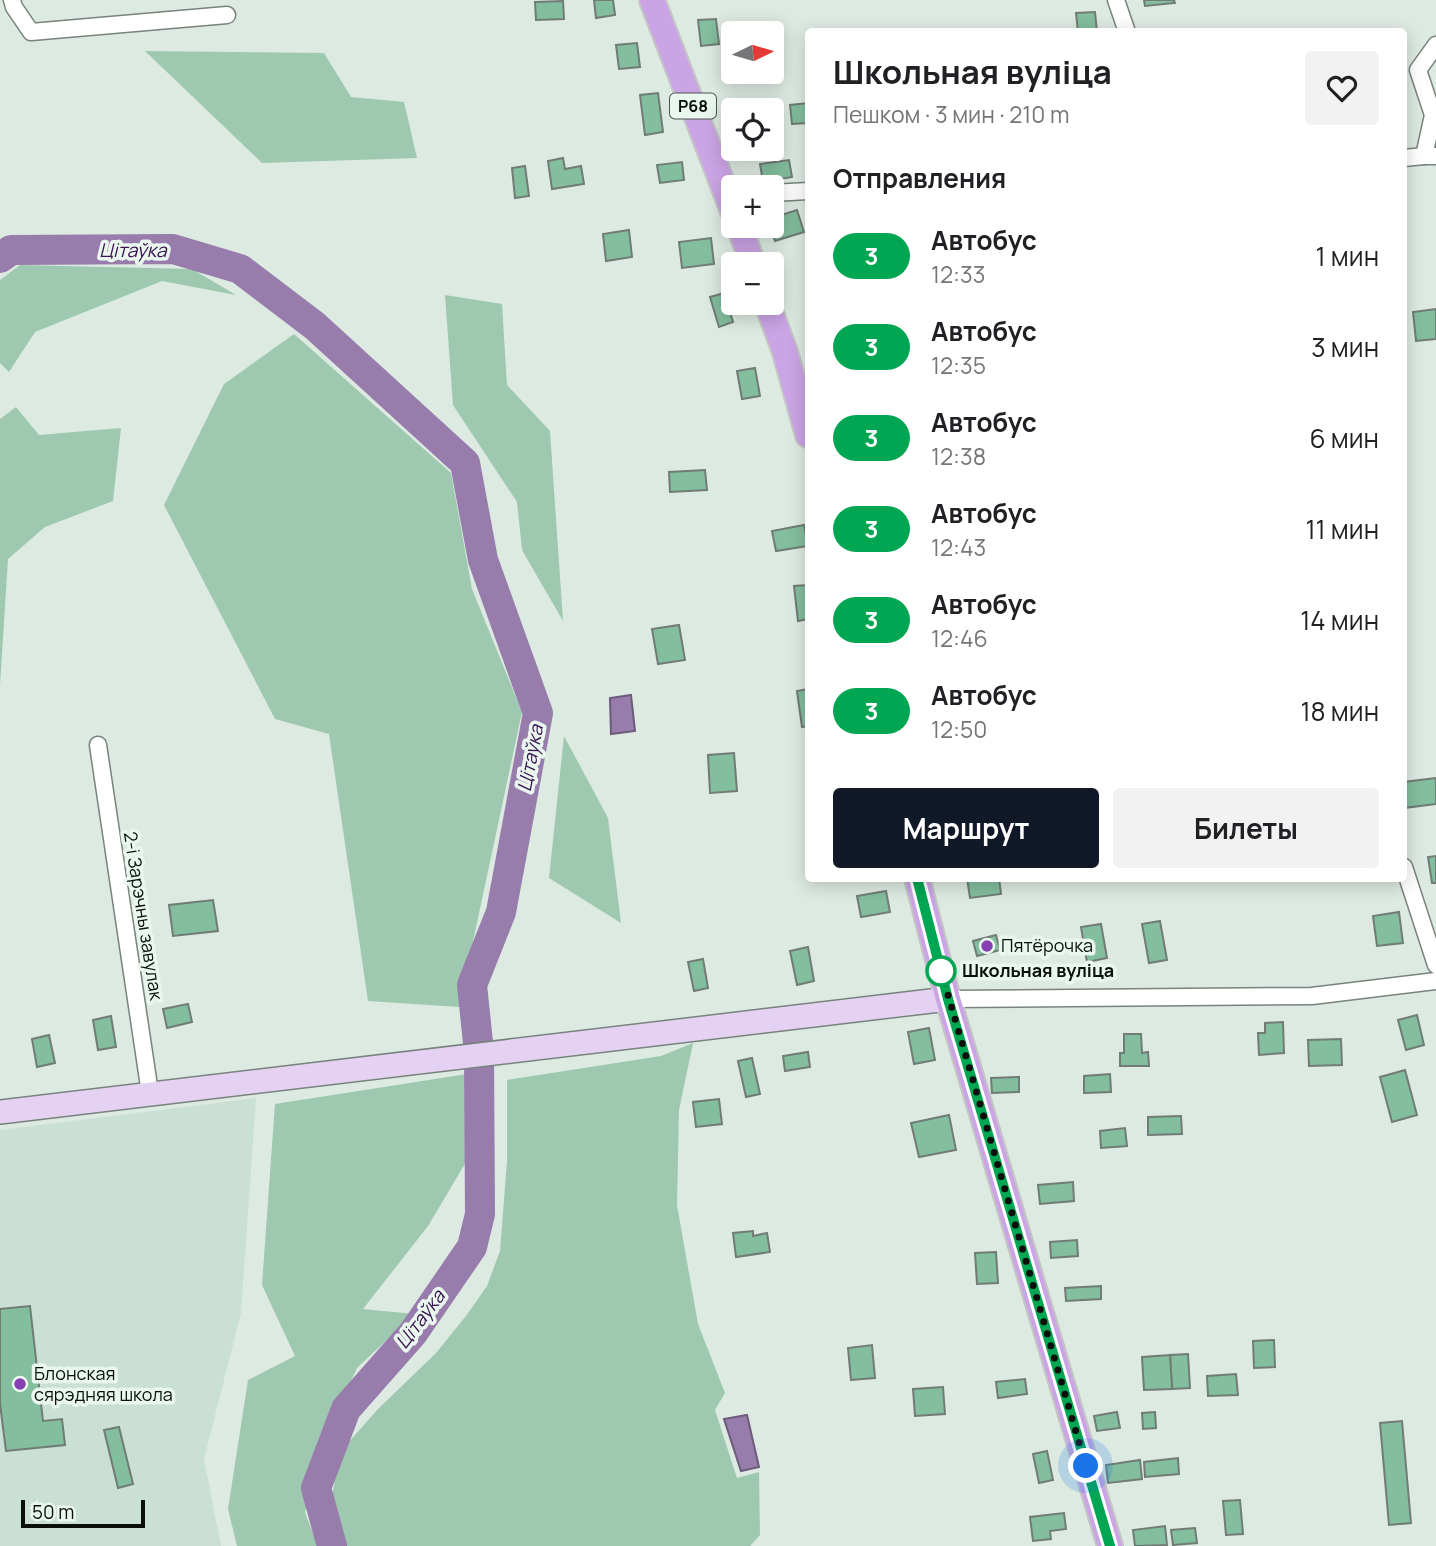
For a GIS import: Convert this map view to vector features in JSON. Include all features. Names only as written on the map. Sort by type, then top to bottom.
[{"type":"main road","name":"Р68","points":[[652,0],[721,175]]},
{"type":"main road","points":[[772,315],[786,352],[805,424]]},
{"type":"main road","points":[[919,882],[948,999],[1110,1546]]},
{"type":"main road","points":[[0,1112],[948,999]]},
{"type":"street","points":[[12,0],[31,32],[227,15]]},
{"type":"street","points":[[1116,0],[1126,28]]},
{"type":"street","points":[[1407,158],[1430,156],[1433,115],[1418,70],[1436,45]]},
{"type":"street","points":[[784,192],[805,191]]},
{"type":"street","name":"2-і Зарэчны завулак","points":[[98,745],[150,1093]]},
{"type":"street","points":[[1407,876],[1436,965]]},
{"type":"street","points":[[948,999],[1312,996],[1436,981]]},
{"type":"shaded area","points":[[631,695],[635,731],[611,734],[610,698]]},
{"type":"shaded area","points":[[256,1098],[241,1313],[204,1459],[221,1546],[0,1546],[0,1130]]},
{"type":"shaded area","points":[[747,1415],[759,1467],[741,1471],[724,1419]]},
{"type":"green space","points":[[145,51],[324,53],[351,97],[404,102],[417,158],[262,163]]},
{"type":"green space","points":[[20,265],[192,269],[236,295],[162,281],[35,332],[9,372],[0,363],[0,280]]},
{"type":"green space","points":[[445,295],[502,304],[507,385],[550,431],[563,621],[522,550],[517,502],[453,405]]},
{"type":"green space","points":[[294,334],[451,473],[472,589],[522,712],[459,1007],[368,1001],[329,734],[275,719],[164,505],[224,384]]},
{"type":"green space","points":[[16,407],[39,435],[121,428],[113,501],[45,527],[8,559],[0,685],[0,419]]},
{"type":"green space","points":[[564,736],[608,818],[621,923],[549,878]]},
{"type":"green space","points":[[693,1043],[679,1110],[677,1205],[698,1324],[725,1393],[715,1410],[737,1478],[759,1472],[760,1535],[750,1546],[340,1546],[332,1496],[340,1452],[377,1410],[436,1353],[466,1316],[487,1286],[500,1251],[507,1161],[507,1080],[661,1056]]},
{"type":"green space","points":[[467,1074],[469,1157],[428,1226],[363,1309],[414,1314],[357,1368],[321,1445],[305,1513],[318,1546],[237,1546],[228,1509],[248,1380],[295,1356],[262,1285],[275,1104]]},
{"type":"building","points":[[594,0],[613,0],[615,15],[596,18]]},
{"type":"building","points":[[1144,0],[1174,0],[1175,3],[1145,6]]},
{"type":"building","points":[[563,1],[564,19],[536,20],[535,2]]},
{"type":"building","points":[[1095,12],[1097,28],[1078,28],[1076,13]]},
{"type":"building","points":[[716,19],[719,44],[701,46],[698,20]]},
{"type":"building","points":[[637,43],[640,67],[619,69],[616,45]]},
{"type":"building","points":[[658,93],[663,132],[645,135],[640,95]]},
{"type":"building","points":[[805,103],[805,123],[792,124],[790,105]]},
{"type":"building","points":[[563,158],[565,169],[581,166],[584,184],[552,189],[548,161]]},
{"type":"building","points":[[789,160],[792,177],[762,175],[760,164]]},
{"type":"building","points":[[682,162],[684,180],[660,183],[657,165]]},
{"type":"building","points":[[525,166],[529,196],[515,198],[512,168]]},
{"type":"building","points":[[797,210],[804,232],[775,241],[774,238],[784,238],[784,214]]},
{"type":"building","points":[[629,230],[632,257],[606,261],[603,234]]},
{"type":"building","points":[[711,238],[714,264],[682,268],[679,242]]},
{"type":"building","points":[[721,294],[721,315],[731,315],[733,322],[719,327],[710,297]]},
{"type":"building","points":[[1436,309],[1436,339],[1416,341],[1413,312]]},
{"type":"building","points":[[755,368],[760,396],[742,399],[737,371]]},
{"type":"building","points":[[705,470],[707,490],[670,492],[669,472]]},
{"type":"building","points":[[804,525],[805,546],[776,551],[772,531]]},
{"type":"building","points":[[805,585],[805,620],[798,621],[794,586]]},
{"type":"building","points":[[679,625],[685,660],[658,664],[652,629]]},
{"type":"building","points":[[805,690],[805,726],[802,727],[797,691]]},
{"type":"building","points":[[734,753],[737,791],[710,793],[708,755]]},
{"type":"building","points":[[1436,778],[1436,804],[1407,808],[1407,782]]},
{"type":"building","points":[[1436,856],[1436,883],[1432,883],[1428,857]]},
{"type":"building","points":[[968,882],[1000,882],[1001,894],[970,898]]},
{"type":"building","points":[[886,891],[890,912],[861,917],[857,896]]},
{"type":"building","points":[[213,900],[218,931],[173,936],[169,905]]},
{"type":"building","points":[[1399,912],[1403,943],[1377,946],[1373,916]]},
{"type":"building","points":[[1160,921],[1167,960],[1149,963],[1142,924]]},
{"type":"building","points":[[1101,924],[1107,958],[1087,962],[1081,927]]},
{"type":"building","name":"Пятёрочка","points":[[996,935],[1000,950],[977,956],[973,941]]},
{"type":"building","points":[[808,947],[814,981],[797,985],[790,951]]},
{"type":"building","points":[[703,959],[708,988],[694,991],[688,962]]},
{"type":"building","points":[[188,1004],[192,1022],[167,1028],[163,1009]]},
{"type":"building","points":[[1417,1015],[1424,1045],[1406,1050],[1398,1020]]},
{"type":"building","points":[[111,1016],[116,1047],[98,1050],[93,1020]]},
{"type":"building","points":[[1283,1022],[1284,1053],[1259,1055],[1258,1033],[1265,1033],[1265,1023]]},
{"type":"building","points":[[929,1028],[935,1060],[914,1064],[908,1032]]},
{"type":"building","points":[[1124,1034],[1141,1034],[1142,1053],[1148,1052],[1149,1066],[1120,1066],[1120,1053],[1124,1053]]},
{"type":"building","points":[[49,1035],[55,1063],[37,1067],[32,1039]]},
{"type":"building","points":[[1341,1039],[1342,1065],[1309,1066],[1308,1040]]},
{"type":"building","points":[[808,1052],[810,1067],[785,1071],[783,1056]]},
{"type":"building","points":[[752,1058],[760,1094],[746,1097],[738,1061]]},
{"type":"building","points":[[1405,1070],[1417,1115],[1392,1122],[1380,1077]]},
{"type":"building","points":[[1110,1074],[1111,1092],[1084,1093],[1084,1076]]},
{"type":"building","points":[[1019,1077],[1019,1092],[992,1093],[991,1078]]},
{"type":"building","points":[[719,1099],[722,1124],[696,1127],[693,1102]]},
{"type":"building","points":[[949,1115],[956,1150],[919,1157],[911,1123]]},
{"type":"building","points":[[1181,1116],[1182,1134],[1148,1135],[1148,1117]]},
{"type":"building","points":[[1125,1128],[1127,1146],[1101,1148],[1100,1131]]},
{"type":"building","points":[[1073,1182],[1074,1201],[1040,1204],[1038,1185]]},
{"type":"building","points":[[753,1231],[753,1236],[767,1233],[770,1252],[736,1257],[733,1233]]},
{"type":"building","points":[[1077,1240],[1078,1256],[1051,1258],[1050,1242]]},
{"type":"building","points":[[996,1252],[998,1283],[977,1284],[975,1253]]},
{"type":"building","points":[[1101,1286],[1101,1299],[1066,1301],[1065,1288]]},
{"type":"building","name":"Блонская сярэдняя школа","points":[[30,1306],[43,1421],[62,1419],[65,1445],[6,1451],[0,1404],[0,1309]]},
{"type":"building","points":[[1274,1340],[1275,1367],[1254,1368],[1253,1341]]},
{"type":"building","points":[[872,1345],[875,1378],[851,1380],[848,1348]]},
{"type":"building","points":[[1188,1354],[1190,1388],[1172,1389],[1170,1355]]},
{"type":"building","points":[[1170,1355],[1172,1389],[1144,1390],[1142,1357]]},
{"type":"building","points":[[1236,1374],[1238,1395],[1208,1396],[1207,1376]]},
{"type":"building","points":[[1025,1379],[1027,1394],[998,1398],[996,1382]]},
{"type":"building","points":[[943,1387],[945,1414],[915,1416],[913,1389]]},
{"type":"building","points":[[1117,1412],[1120,1428],[1097,1431],[1094,1416]]},
{"type":"building","points":[[1155,1412],[1156,1428],[1143,1429],[1142,1413]]},
{"type":"building","points":[[1402,1421],[1411,1523],[1389,1525],[1380,1423]]},
{"type":"building","points":[[119,1427],[133,1484],[118,1488],[104,1430]]},
{"type":"building","points":[[1047,1451],[1053,1480],[1039,1483],[1033,1454]]},
{"type":"building","points":[[1178,1458],[1179,1474],[1145,1477],[1144,1462]]},
{"type":"building","points":[[1140,1460],[1142,1479],[1108,1483],[1106,1465]]},
{"type":"building","points":[[1240,1500],[1243,1534],[1226,1535],[1223,1501]]},
{"type":"building","points":[[1064,1513],[1066,1529],[1050,1531],[1051,1539],[1033,1541],[1030,1517]]},
{"type":"building","points":[[1165,1526],[1167,1545],[1135,1546],[1133,1530]]},
{"type":"building","points":[[1195,1528],[1197,1543],[1173,1545],[1171,1530]]},
{"type":"waterway","name":"Цітаўка","points":[[0,258],[11,250],[173,249],[240,269],[315,326],[465,463],[483,560],[538,713],[501,912],[472,985],[479,1052],[480,1214],[472,1247],[413,1333],[346,1409],[316,1488],[332,1546]]},
{"type":"bus line","name":"3","points":[[918,882],[948,999],[1110,1546]]},
{"type":"place","name":"Пятёрочка","points":[[987,946]]},
{"type":"place","name":"Школьная вуліца","points":[[941,971]]},
{"type":"place","name":"Блонская сярэдняя школа","points":[[20,1384]]},
{"type":"route","points":[[941,971],[1086,1466]]}]
